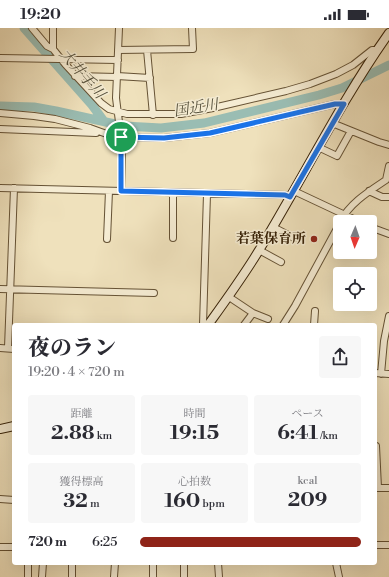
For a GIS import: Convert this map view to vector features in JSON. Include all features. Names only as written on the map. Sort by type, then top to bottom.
[{"type":"main road","points":[[209,323],[259,250],[332,123],[389,33]]},
{"type":"main road","points":[[0,430],[12,427]]},
{"type":"street","points":[[32,28],[47,46],[53,49],[60,60],[101,103],[118,113],[127,114],[181,114],[298,88],[336,74],[353,65],[372,50],[375,53]]},
{"type":"street","points":[[53,28],[53,49]]},
{"type":"street","points":[[119,28],[116,98],[121,136],[121,191]]},
{"type":"street","points":[[118,50],[193,49],[192,28]]},
{"type":"street","points":[[147,50],[153,115]]},
{"type":"street","points":[[0,58],[118,60]]},
{"type":"street","points":[[75,76],[150,78]]},
{"type":"street","points":[[0,113],[34,116],[121,136],[164,138],[210,133],[346,102]]},
{"type":"street","points":[[332,123],[389,145]]},
{"type":"street","points":[[0,129],[104,133]]},
{"type":"street","points":[[318,147],[337,156],[351,131]]},
{"type":"street","points":[[0,188],[207,194],[292,194],[344,214],[364,195],[386,180],[389,166]]},
{"type":"street","points":[[0,348],[11,349],[10,289],[14,188]]},
{"type":"street","points":[[106,239],[109,191]]},
{"type":"street","points":[[369,191],[382,198],[389,197]]},
{"type":"street","points":[[172,238],[173,193]]},
{"type":"street","points":[[203,323],[207,194]]},
{"type":"street","points":[[273,227],[294,238]]},
{"type":"street","points":[[377,230],[389,234]]},
{"type":"street","points":[[284,323],[333,235]]},
{"type":"street","points":[[259,250],[281,262]]},
{"type":"street","points":[[0,289],[154,293]]},
{"type":"street","points":[[229,296],[253,313],[268,319]]},
{"type":"street","points":[[314,323],[315,311]]},
{"type":"street","points":[[246,323],[253,313]]},
{"type":"street","points":[[389,316],[386,341],[378,374],[389,374]]},
{"type":"street","points":[[377,488],[389,488]]},
{"type":"street","points":[[0,499],[12,500]]},
{"type":"street","points":[[377,545],[389,545]]},
{"type":"street","points":[[0,547],[12,547]]},
{"type":"street","points":[[28,565],[28,577]]},
{"type":"street","points":[[42,577],[43,565]]},
{"type":"street","points":[[72,565],[72,577]]},
{"type":"street","points":[[114,577],[115,565]]},
{"type":"street","points":[[152,565],[153,577]]},
{"type":"street","points":[[184,565],[184,577]]},
{"type":"street","points":[[218,565],[219,577]]},
{"type":"street","points":[[336,565],[339,577]]},
{"type":"waterway","name":"大井手川","points":[[24,28],[92,105],[103,120]]},
{"type":"waterway","name":"国近川","points":[[0,106],[34,107],[124,126],[161,128],[204,123],[319,95],[342,88],[389,65]]},
{"type":"place","name":"若葉保育所","points":[[314,239]]},
{"type":"route","points":[[335,104],[344,104],[290,197],[285,195],[121,191],[121,137],[184,137],[210,133],[335,104]]}]
